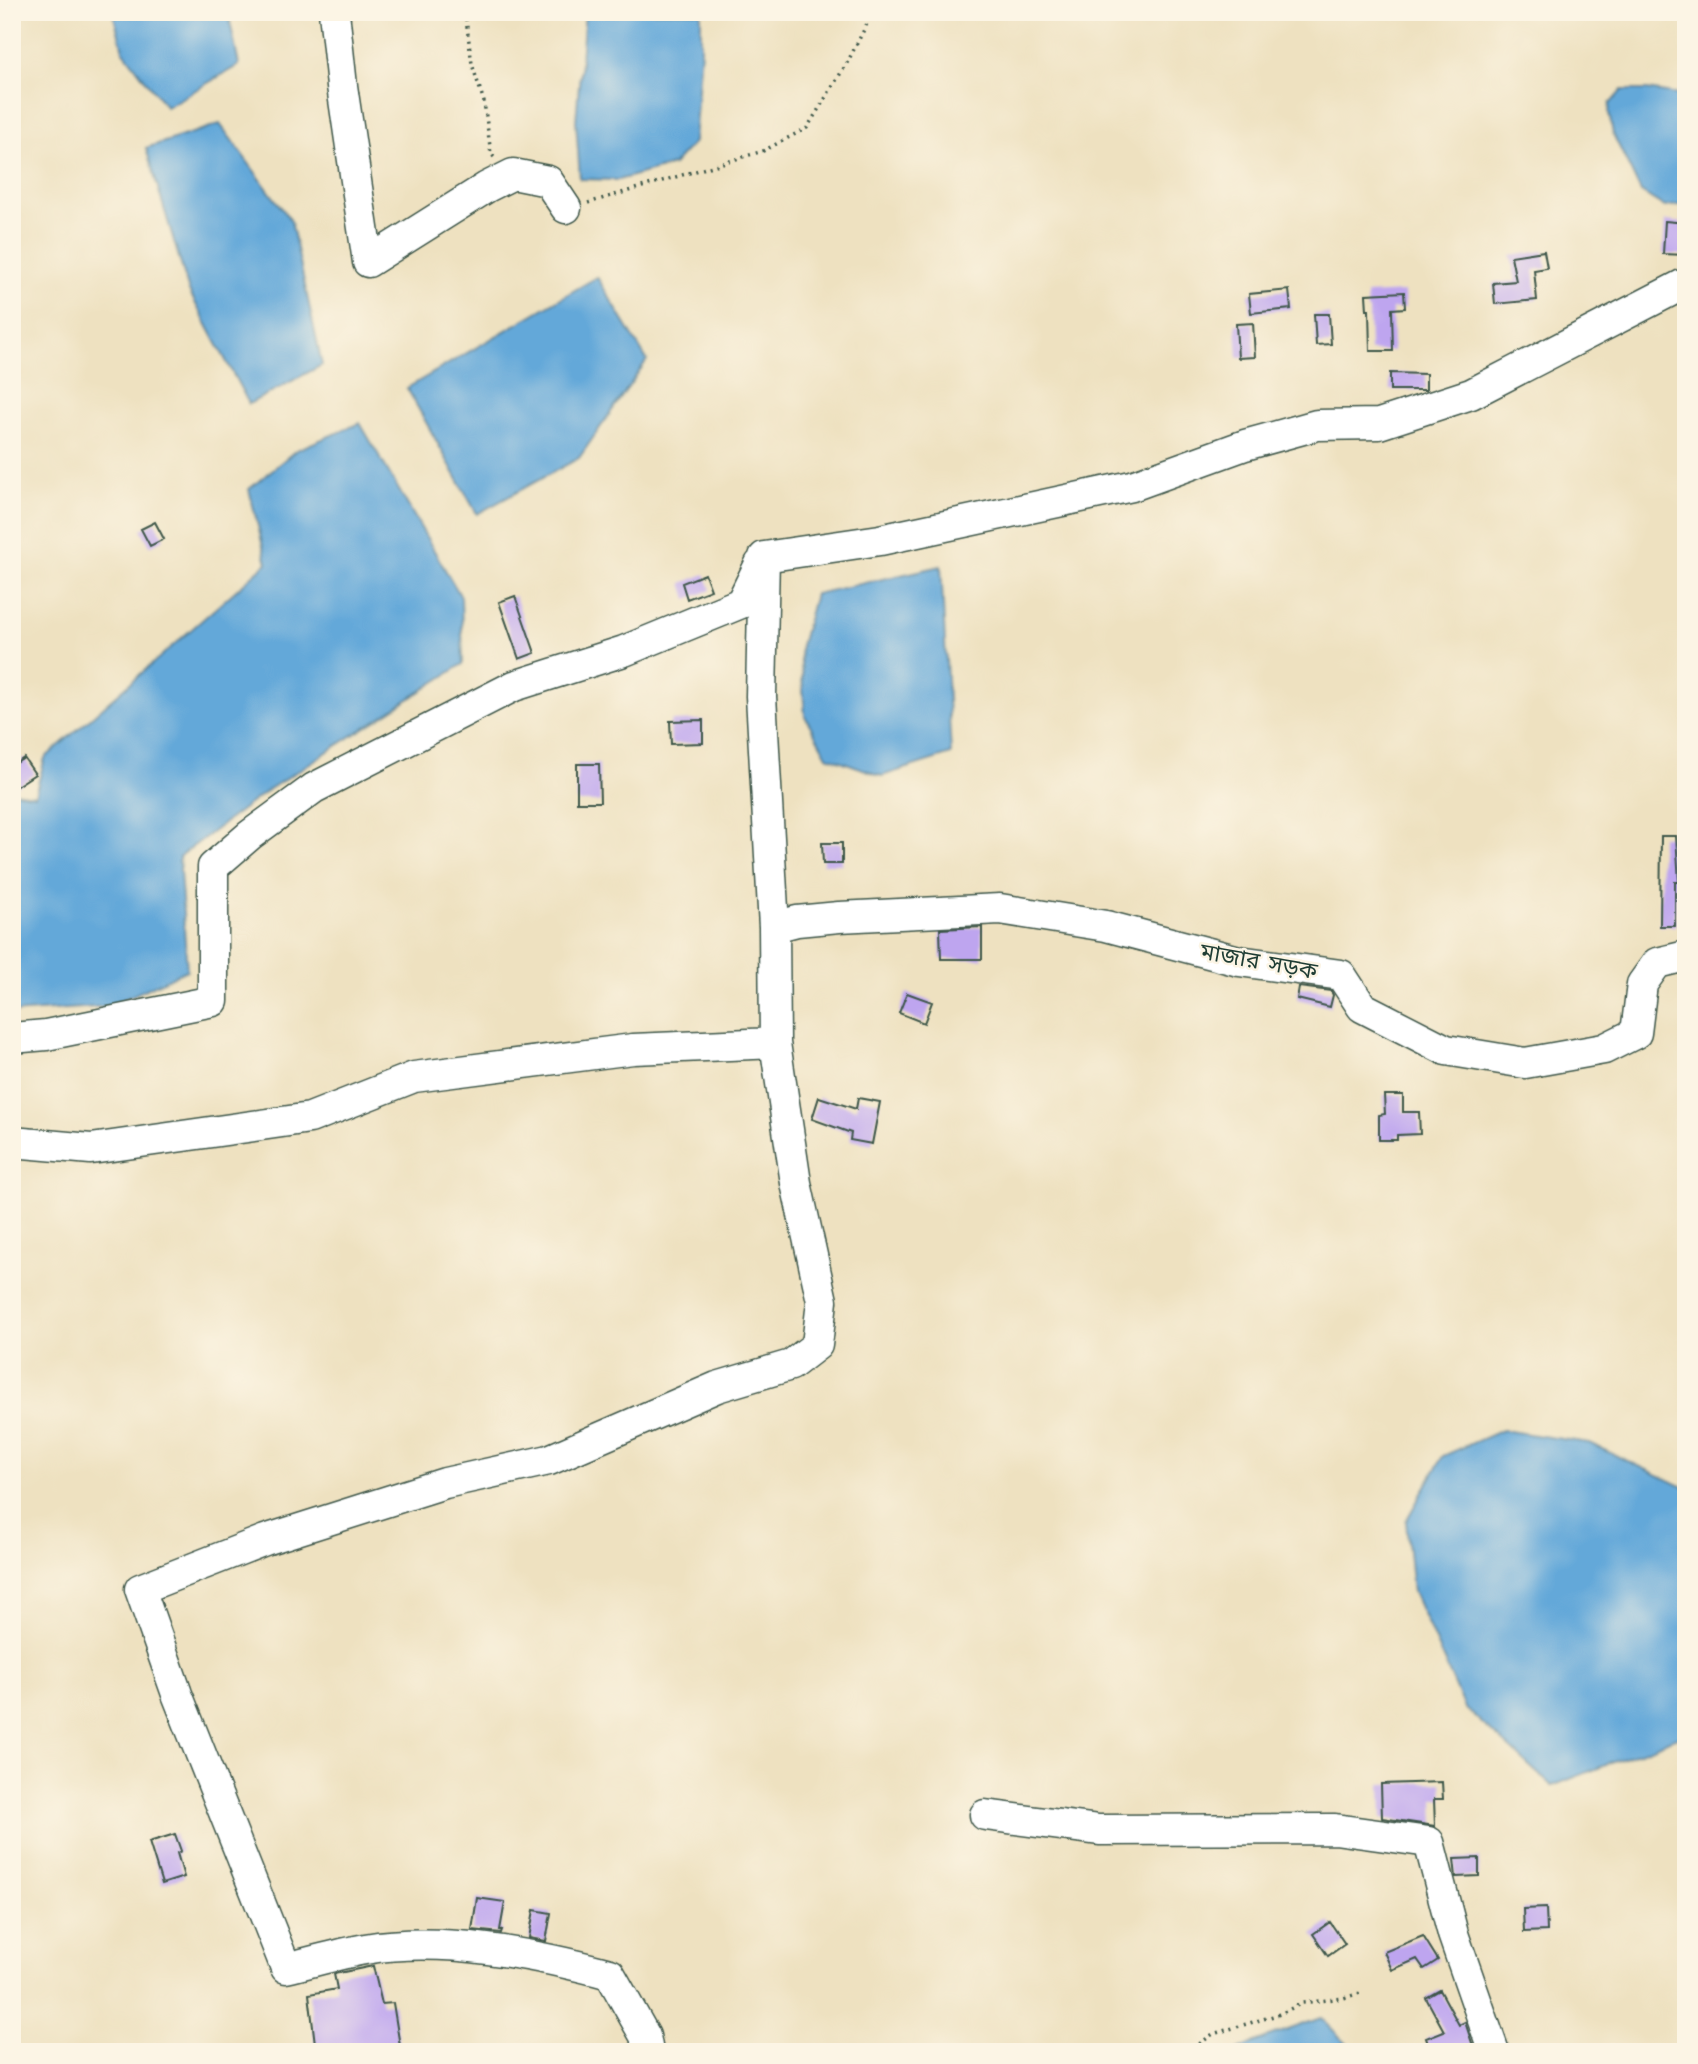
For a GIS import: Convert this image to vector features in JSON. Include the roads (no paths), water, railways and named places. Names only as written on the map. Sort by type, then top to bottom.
[{"type":"street","points":[[334,12],[368,262],[487,187],[513,174],[548,181],[566,208]]},
{"type":"street","points":[[764,558],[880,540],[1132,486],[1245,445],[1317,425],[1379,424],[1471,394],[1686,283]]},
{"type":"street","points":[[648,2052],[645,2036],[610,1974],[541,1956],[441,1945],[367,1949],[286,1968],[177,1694],[139,1589],[265,1540],[445,1483],[549,1460],[718,1387],[791,1364],[817,1345],[822,1301],[796,1183],[775,1043],[774,927],[761,696],[764,558]]},
{"type":"street","points":[[12,1038],[46,1035],[213,1001],[213,867],[250,835],[314,788],[514,686],[624,652],[741,603],[764,558]]},
{"type":"street","name":"মাজার সড়ক","points":[[774,927],[797,921],[839,917],[1000,909],[1107,926],[1239,961],[1341,975],[1362,1007],[1446,1050],[1525,1063],[1604,1049],[1636,1033],[1642,984],[1657,963],[1686,956]]},
{"type":"street","points":[[12,1142],[91,1149],[310,1118],[414,1077],[633,1049],[775,1043]]},
{"type":"street","points":[[985,1815],[1099,1830],[1335,1829],[1429,1842],[1453,1934],[1494,2052]]},
{"type":"water","points":[[113,12],[228,12],[239,65],[166,107],[123,50]]},
{"type":"water","points":[[585,12],[701,12],[694,142],[673,165],[618,180],[580,179],[576,121]]},
{"type":"water","points":[[1622,90],[1647,90],[1686,96],[1686,204],[1665,207],[1641,192],[1613,134],[1609,113],[1610,104]]},
{"type":"water","points":[[220,124],[291,221],[322,365],[249,404],[189,291],[146,148]]},
{"type":"water","points":[[597,277],[647,360],[579,458],[477,514],[407,388]]},
{"type":"water","points":[[360,423],[461,597],[463,664],[265,792],[179,857],[187,970],[110,1006],[12,1013],[12,792],[35,795],[45,758],[267,563],[249,489],[296,450]]},
{"type":"water","points":[[941,566],[951,754],[882,776],[827,756],[805,716],[800,649],[815,594]]},
{"type":"water","points":[[1502,1430],[1589,1443],[1686,1488],[1686,1729],[1683,1735],[1552,1786],[1465,1708],[1413,1592],[1406,1521],[1443,1456]]},
{"type":"water","points":[[1321,2018],[1355,2052],[1235,2052],[1255,2042]]}]
